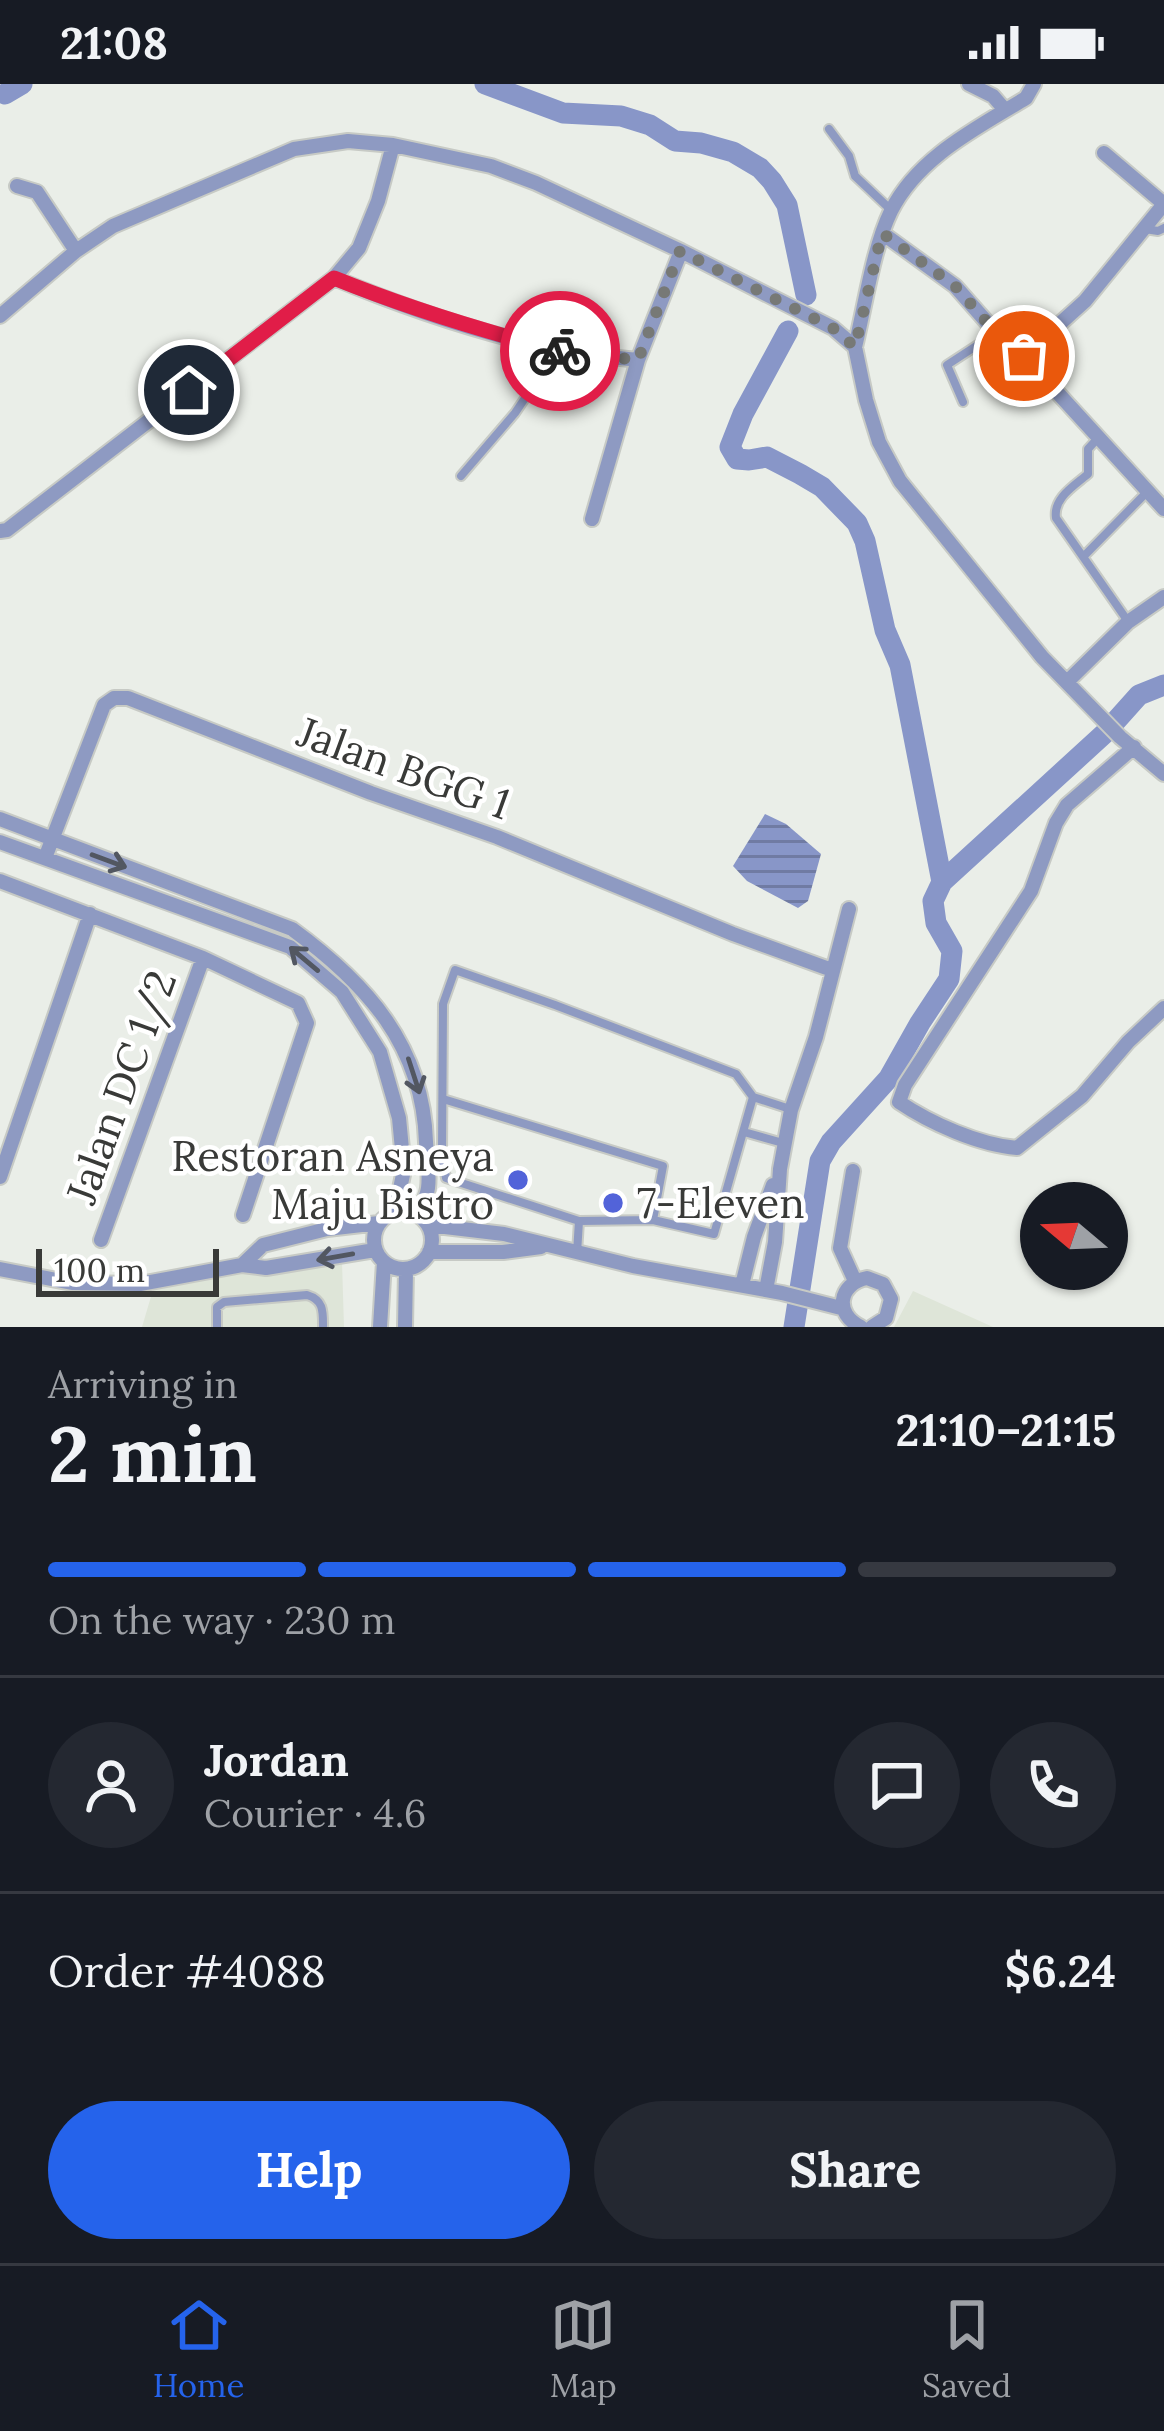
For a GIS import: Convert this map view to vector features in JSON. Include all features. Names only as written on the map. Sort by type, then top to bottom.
[{"type":"street","points":[[969,84],[993,96],[1005,110]]},
{"type":"street","points":[[1034,84],[1026,98],[942,150],[907,185],[882,233],[855,347],[866,400],[888,463],[1024,635],[1120,737],[1164,774]]},
{"type":"street","points":[[0,316],[76,250],[113,226],[294,148],[348,141],[393,145],[491,166],[536,183],[833,328],[855,347]]},
{"type":"street","points":[[0,531],[8,530],[334,278],[359,248],[393,145]]},
{"type":"street","points":[[1024,356],[1084,301],[1164,204],[1103,154]]},
{"type":"street","points":[[16,186],[37,192],[76,250]]},
{"type":"street","points":[[882,233],[955,286],[1164,509]]},
{"type":"street","points":[[592,519],[638,360],[680,251]]},
{"type":"street","points":[[334,278],[464,326],[567,352],[638,360]]},
{"type":"street","points":[[1068,682],[1128,622],[1164,597]]},
{"type":"street","name":"Jalan BGG 1","points":[[46,858],[104,706],[114,698],[128,698],[832,970]]},
{"type":"street","points":[[1134,747],[1067,805],[1031,891],[904,1085],[899,1102],[990,1146],[1017,1148],[1082,1096],[1164,1008]]},
{"type":"street","points":[[0,819],[292,929],[326,954],[400,1037],[417,1082],[426,1128],[428,1189],[423,1220],[431,1234],[429,1252],[406,1269],[390,1266],[379,1256],[266,1268],[242,1265],[124,1284],[72,1283],[0,1269]]},
{"type":"street","points":[[0,842],[290,946],[342,992],[380,1052],[399,1118],[404,1170],[394,1212]]},
{"type":"street","points":[[0,881],[203,958],[298,1004],[307,1023],[243,1215]]},
{"type":"street","points":[[774,1292],[784,1143],[850,909]]},
{"type":"street","points":[[0,1177],[89,914]]},
{"type":"street","name":"Jalan DC 1/2","points":[[101,1240],[203,958]]},
{"type":"street","points":[[742,1286],[754,1237],[780,1169]]},
{"type":"street","points":[[853,1171],[840,1248],[855,1281]]},
{"type":"street","points":[[242,1265],[263,1245],[379,1222],[394,1212],[410,1211],[423,1220],[842,1308]]},
{"type":"street","points":[[379,1222],[375,1231],[380,1327]]},
{"type":"street","points":[[429,1252],[546,1247]]},
{"type":"street","points":[[405,1327],[406,1269]]},
{"type":"street","points":[[861,1327],[848,1320],[842,1308],[845,1290],[867,1278],[888,1291],[891,1308],[876,1326]]},
{"type":"lane","points":[[829,129],[849,156],[856,176],[891,210]]},
{"type":"lane","points":[[1143,229],[1164,228]]},
{"type":"lane","points":[[963,402],[947,365],[997,332]]},
{"type":"lane","points":[[461,476],[542,373],[567,352]]},
{"type":"lane","points":[[1099,437],[1088,449],[1088,474],[1055,506],[1056,518],[1128,622]]},
{"type":"lane","points":[[1084,556],[1147,492]]},
{"type":"lane","points":[[753,1097],[714,1234],[653,1220],[579,1221],[446,1178],[443,1004],[455,970],[736,1074],[753,1097],[791,1110]]},
{"type":"lane","points":[[442,1099],[663,1166],[653,1220]]},
{"type":"lane","points":[[744,1132],[784,1143]]},
{"type":"lane","points":[[577,1253],[579,1221]]},
{"type":"lane","points":[[217,1327],[217,1307],[224,1302],[308,1295],[322,1306],[323,1327]]},
{"type":"shaded area","points":[[244,1259],[342,1262],[344,1327],[142,1327],[155,1283]]},
{"type":"shaded area","points":[[913,1291],[993,1327],[894,1327]]},
{"type":"water","points":[[765,814],[786,824],[821,854],[808,901],[798,908],[747,881],[733,866]]},
{"type":"waterway","points":[[5,94],[22,84]]},
{"type":"waterway","points":[[485,84],[563,113],[621,116],[650,125],[675,141],[733,152],[760,168],[787,205],[806,295]]},
{"type":"waterway","points":[[788,331],[730,447],[737,459],[767,457],[822,487],[857,523],[885,630],[900,665],[942,882]]},
{"type":"waterway","points":[[794,1327],[820,1161],[831,1142],[889,1078],[949,979],[952,951],[936,923],[933,901],[942,882],[1105,733],[1139,695],[1164,685]]},
{"type":"way so far","points":[[560,351],[638,360],[680,251],[833,328],[855,347],[882,233],[955,286],[1024,356]]},
{"type":"place","name":"Restoran Asneya Maju Bistro","points":[[518,1180]]},
{"type":"place","name":"7-Eleven","points":[[613,1203]]},
{"type":"route","points":[[189,390],[334,278],[464,326],[560,351]]}]
